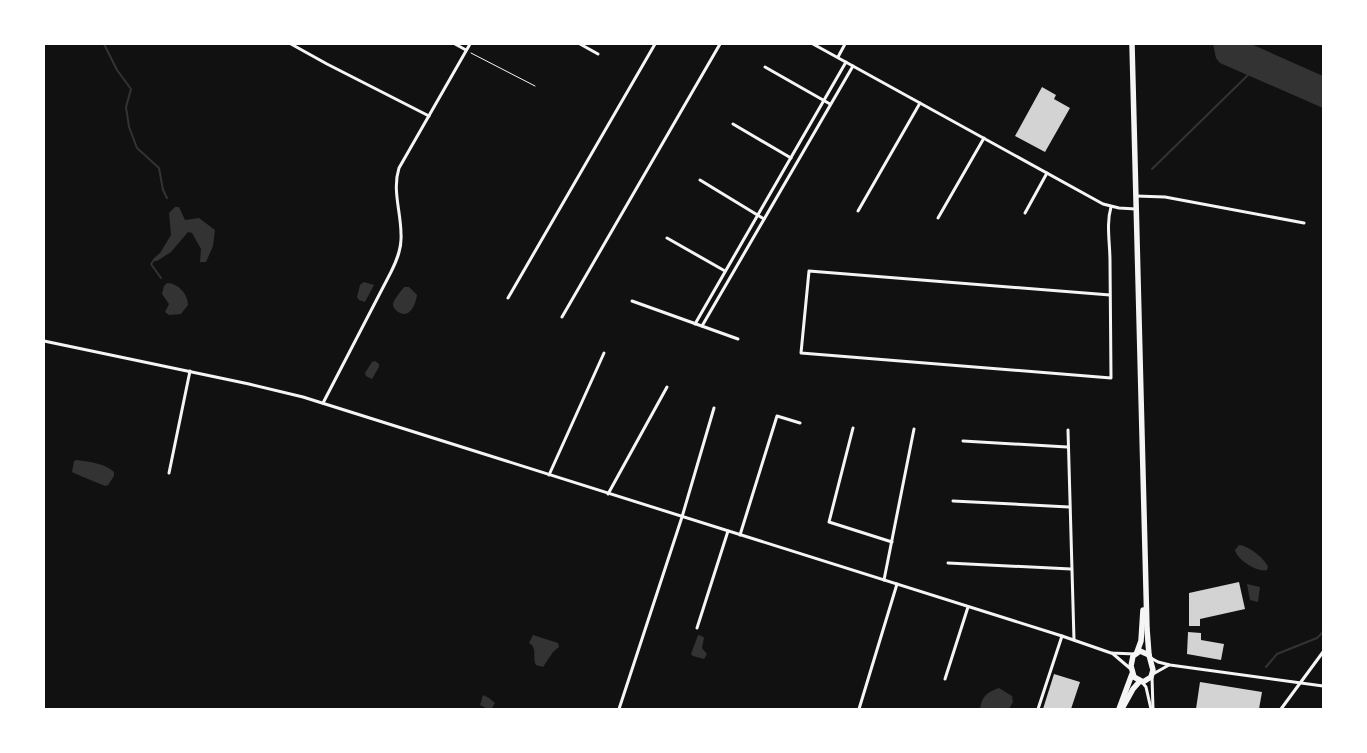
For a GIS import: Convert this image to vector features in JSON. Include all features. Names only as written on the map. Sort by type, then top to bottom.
[{"type":"main road","points":[[1132,44],[1148,648],[1152,675],[1146,681],[1140,681],[1132,672]]},
{"type":"main road","points":[[1121,709],[1132,672],[1131,659],[1141,641],[1146,579]]},
{"type":"main road","points":[[1136,653],[1144,651],[1150,656]]},
{"type":"main road","points":[[1121,709],[1140,681]]},
{"type":"street","points":[[291,44],[429,116]]},
{"type":"street","points":[[455,44],[466,50]]},
{"type":"street","points":[[323,403],[396,262],[402,234],[396,194],[397,176],[404,159],[470,44]]},
{"type":"street","points":[[580,44],[598,54]]},
{"type":"street","points":[[508,298],[655,44]]},
{"type":"street","points":[[562,317],[720,44]]},
{"type":"street","points":[[813,44],[1103,204],[1111,207],[1136,209]]},
{"type":"street","points":[[838,58],[845,44]]},
{"type":"street","points":[[695,324],[846,62]]},
{"type":"street","points":[[702,326],[852,66]]},
{"type":"street","points":[[765,67],[830,104]]},
{"type":"street","points":[[858,211],[920,103]]},
{"type":"street","points":[[732,124],[791,158]]},
{"type":"street","points":[[938,218],[984,138]]},
{"type":"street","points":[[1025,213],[1047,173]]},
{"type":"street","points":[[700,180],[764,219]]},
{"type":"street","points":[[1135,196],[1165,197],[1304,222]]},
{"type":"street","points":[[1110,295],[809,271],[802,353],[1111,378],[1110,295],[1108,220],[1111,207]]},
{"type":"street","points":[[667,238],[725,271]]},
{"type":"street","points":[[632,301],[738,339]]},
{"type":"street","points":[[44,341],[276,390],[323,403],[1111,653],[1136,653]]},
{"type":"street","points":[[549,475],[604,353]]},
{"type":"street","points":[[169,473],[190,371]]},
{"type":"street","points":[[608,494],[667,387]]},
{"type":"street","points":[[619,709],[682,517],[714,408]]},
{"type":"street","points":[[740,535],[777,416],[800,423]]},
{"type":"street","points":[[853,428],[829,522],[892,542]]},
{"type":"street","points":[[884,580],[914,429]]},
{"type":"street","points":[[1068,430],[1074,640]]},
{"type":"street","points":[[963,441],[1067,447]]},
{"type":"street","points":[[953,501],[1069,507]]},
{"type":"street","points":[[697,628],[728,531]]},
{"type":"street","points":[[948,563],[1071,569]]},
{"type":"street","points":[[859,709],[898,584]]},
{"type":"street","points":[[945,679],[968,607]]},
{"type":"street","points":[[1038,709],[1062,636]]},
{"type":"street","points":[[1281,709],[1323,652]]},
{"type":"street","points":[[1111,653],[1132,672]]},
{"type":"street","points":[[1150,656],[1158,662],[1170,665],[1323,686]]},
{"type":"street","points":[[1152,709],[1152,675],[1170,665]]},
{"type":"street","points":[[1140,681],[1146,687],[1152,709]]},
{"type":"path","points":[[466,50],[535,86]]},
{"type":"shaded area","points":[[1213,44],[1251,44],[1323,76],[1323,108],[1220,63],[1216,58]]},
{"type":"shaded area","points":[[175,207],[179,207],[185,220],[199,218],[215,230],[213,246],[206,262],[200,262],[201,249],[192,233],[188,232],[171,252],[157,261],[153,261],[171,235],[169,213]]},
{"type":"shaded area","points":[[364,282],[374,285],[365,302],[357,297],[360,285]]},
{"type":"shaded area","points":[[167,283],[178,287],[188,301],[188,305],[181,314],[169,315],[165,312],[169,304],[162,294]]},
{"type":"shaded area","points":[[404,287],[409,287],[417,295],[412,309],[404,314],[396,311],[393,304]]},
{"type":"shaded area","points":[[375,361],[379,364],[379,367],[372,379],[366,376],[365,373],[372,362]]},
{"type":"shaded area","points":[[74,461],[97,463],[114,472],[114,476],[108,485],[105,486],[76,474],[72,472]]},
{"type":"shaded area","points":[[1239,545],[1252,550],[1260,556],[1268,567],[1267,570],[1258,570],[1244,562],[1235,550]]},
{"type":"shaded area","points":[[1247,584],[1260,587],[1258,602],[1250,600]]},
{"type":"shaded area","points":[[533,635],[558,643],[559,647],[553,652],[543,667],[536,665],[534,650],[529,643]]},
{"type":"shaded area","points":[[698,635],[704,638],[702,648],[707,654],[704,659],[691,654]]},
{"type":"shaded area","points":[[999,688],[1012,696],[1013,702],[1009,709],[980,709],[986,695]]},
{"type":"shaded area","points":[[483,695],[495,703],[492,708],[480,705]]},
{"type":"building","points":[[1042,87],[1056,95],[1054,99],[1070,108],[1045,152],[1015,136]]},
{"type":"building","points":[[1239,582],[1245,609],[1200,619],[1200,626],[1189,626],[1189,593]]},
{"type":"building","points":[[1188,632],[1201,633],[1201,640],[1224,644],[1221,660],[1187,654]]},
{"type":"building","points":[[1054,674],[1080,682],[1071,709],[1043,709]]},
{"type":"building","points":[[1200,682],[1262,692],[1259,709],[1196,709]]},
{"type":"waterway","points":[[104,44],[117,70],[131,89],[126,107],[129,127],[137,148],[159,168],[163,190],[167,198]]},
{"type":"waterway","points":[[1152,169],[1249,74]]},
{"type":"waterway","points":[[154,260],[151,264],[161,278]]},
{"type":"waterway","points":[[1266,667],[1277,654],[1317,638],[1323,632]]}]
